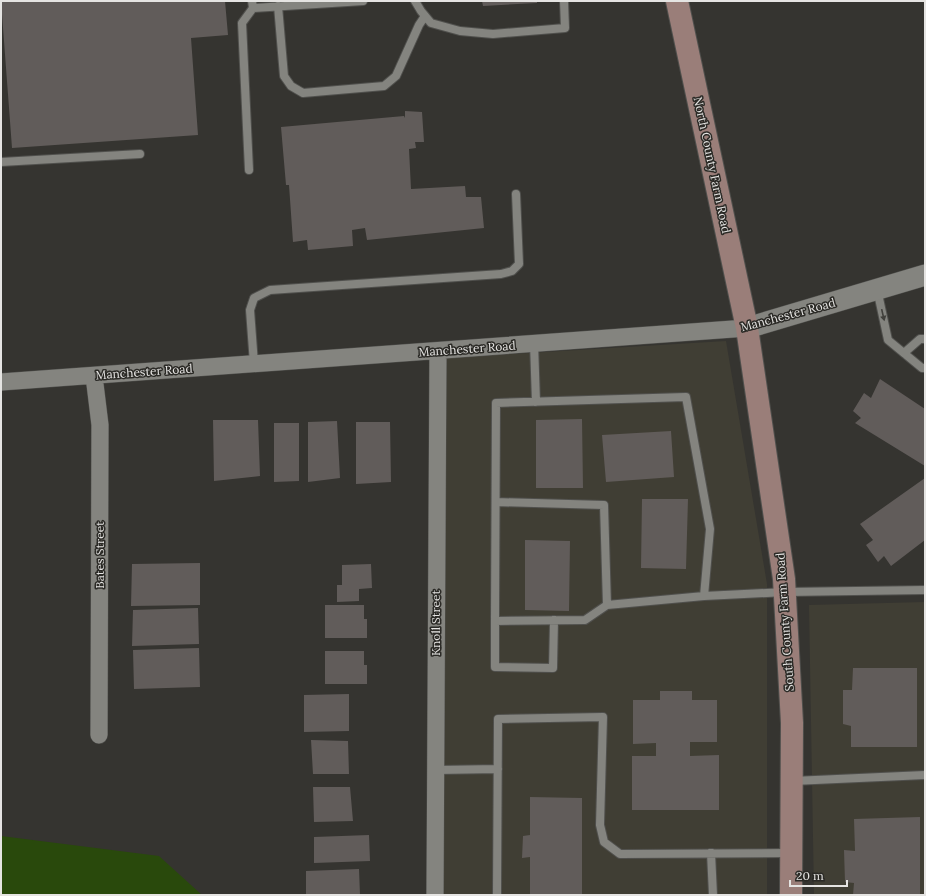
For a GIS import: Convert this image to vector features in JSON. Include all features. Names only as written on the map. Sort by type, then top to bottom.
[{"type":"main road","name":"North County Farm Road","points":[[677,1],[747,328]]},
{"type":"main road","name":"South County Farm Road","points":[[747,328],[785,592],[792,723],[791,895]]},
{"type":"street","name":"Manchester Road","points":[[1,382],[747,328],[925,275]]},
{"type":"street","name":"Knoll Street","points":[[435,895],[438,351]]},
{"type":"street","name":"Bates Street","points":[[94,376],[100,425],[99,735]]},
{"type":"lane","points":[[249,170],[242,23],[253,4],[278,6],[363,1]]},
{"type":"lane","points":[[415,1],[431,23],[460,31],[492,34],[565,28],[564,1]]},
{"type":"lane","points":[[278,6],[284,76],[291,86],[303,93],[384,86],[396,76],[414,34],[425,16]]},
{"type":"lane","points":[[1,162],[140,154]]},
{"type":"lane","points":[[254,364],[250,310],[254,298],[270,290],[501,274],[512,271],[519,264],[516,194]]},
{"type":"lane","points":[[877,289],[888,340],[922,368],[925,368]]},
{"type":"lane","points":[[904,353],[920,339],[925,339]]},
{"type":"lane","points":[[534,344],[536,402]]},
{"type":"lane","points":[[554,620],[553,668],[495,667],[496,403],[686,397],[710,529],[704,596]]},
{"type":"lane","points":[[496,502],[604,505],[607,604]]},
{"type":"lane","points":[[495,621],[585,620],[607,604],[704,596],[785,592],[925,590]]},
{"type":"lane","points":[[497,895],[498,719],[603,717],[600,825],[604,842],[620,854],[791,853]]},
{"type":"lane","points":[[436,770],[498,769]]},
{"type":"lane","points":[[792,781],[925,775]]},
{"type":"lane","points":[[711,854],[713,895]]},
{"type":"shaded area","points":[[726,341],[767,584],[767,895],[443,895],[446,358]]},
{"type":"shaded area","points":[[925,602],[925,895],[814,895],[809,605]]},
{"type":"green space","points":[[1,836],[159,856],[202,895],[1,895]]},
{"type":"building","points":[[1,1],[225,1],[228,35],[191,38],[198,135],[12,148]]},
{"type":"building","points":[[482,1],[537,1],[537,3],[483,6]]},
{"type":"building","points":[[405,111],[422,112],[424,142],[415,142],[416,148],[409,149],[411,189],[465,186],[466,197],[481,197],[484,228],[367,240],[365,228],[352,230],[353,246],[308,250],[307,240],[293,242],[289,185],[286,185],[281,127],[404,116],[405,118]]},
{"type":"building","points":[[880,379],[925,409],[925,466],[855,423],[861,418],[853,411],[864,393],[871,398]]},
{"type":"building","points":[[582,419],[583,488],[536,488],[536,420]]},
{"type":"building","points":[[213,420],[258,420],[260,476],[214,481]]},
{"type":"building","points":[[337,421],[340,478],[308,482],[308,422]]},
{"type":"building","points":[[356,422],[390,422],[391,482],[356,484]]},
{"type":"building","points":[[274,423],[299,423],[299,481],[274,482]]},
{"type":"building","points":[[671,431],[674,477],[606,482],[602,435]]},
{"type":"building","points":[[925,478],[925,540],[891,566],[884,556],[878,562],[866,545],[873,540],[860,524]]},
{"type":"building","points":[[642,499],[688,499],[686,569],[641,568]]},
{"type":"building","points":[[525,540],[570,541],[569,611],[525,610]]},
{"type":"building","points":[[200,563],[200,605],[131,606],[132,564]]},
{"type":"building","points":[[371,564],[372,588],[359,589],[359,601],[337,602],[337,585],[342,585],[342,565]]},
{"type":"building","points":[[325,605],[364,605],[364,619],[367,619],[367,638],[325,638]]},
{"type":"building","points":[[198,608],[199,644],[132,646],[133,610]]},
{"type":"building","points":[[199,648],[200,687],[134,689],[133,650]]},
{"type":"building","points":[[325,651],[364,651],[364,665],[367,665],[367,684],[325,684]]},
{"type":"building","points":[[853,668],[917,668],[917,747],[851,747],[851,726],[843,724],[843,690],[852,690]]},
{"type":"building","points":[[660,691],[692,691],[692,700],[717,700],[717,742],[690,742],[690,756],[719,755],[719,810],[632,810],[632,756],[656,756],[656,743],[633,744],[633,700],[660,700]]},
{"type":"building","points":[[349,694],[349,731],[304,732],[304,695]]},
{"type":"building","points":[[311,740],[348,741],[349,774],[313,774]]},
{"type":"building","points":[[313,787],[350,787],[353,821],[314,822]]},
{"type":"building","points":[[530,797],[582,798],[582,894],[530,895],[530,857],[522,858],[523,836],[530,835]]},
{"type":"building","points":[[920,817],[920,895],[853,895],[854,883],[845,882],[844,850],[855,851],[854,819]]},
{"type":"building","points":[[369,835],[370,861],[314,863],[314,837]]},
{"type":"building","points":[[359,869],[360,895],[306,895],[306,871]]}]
